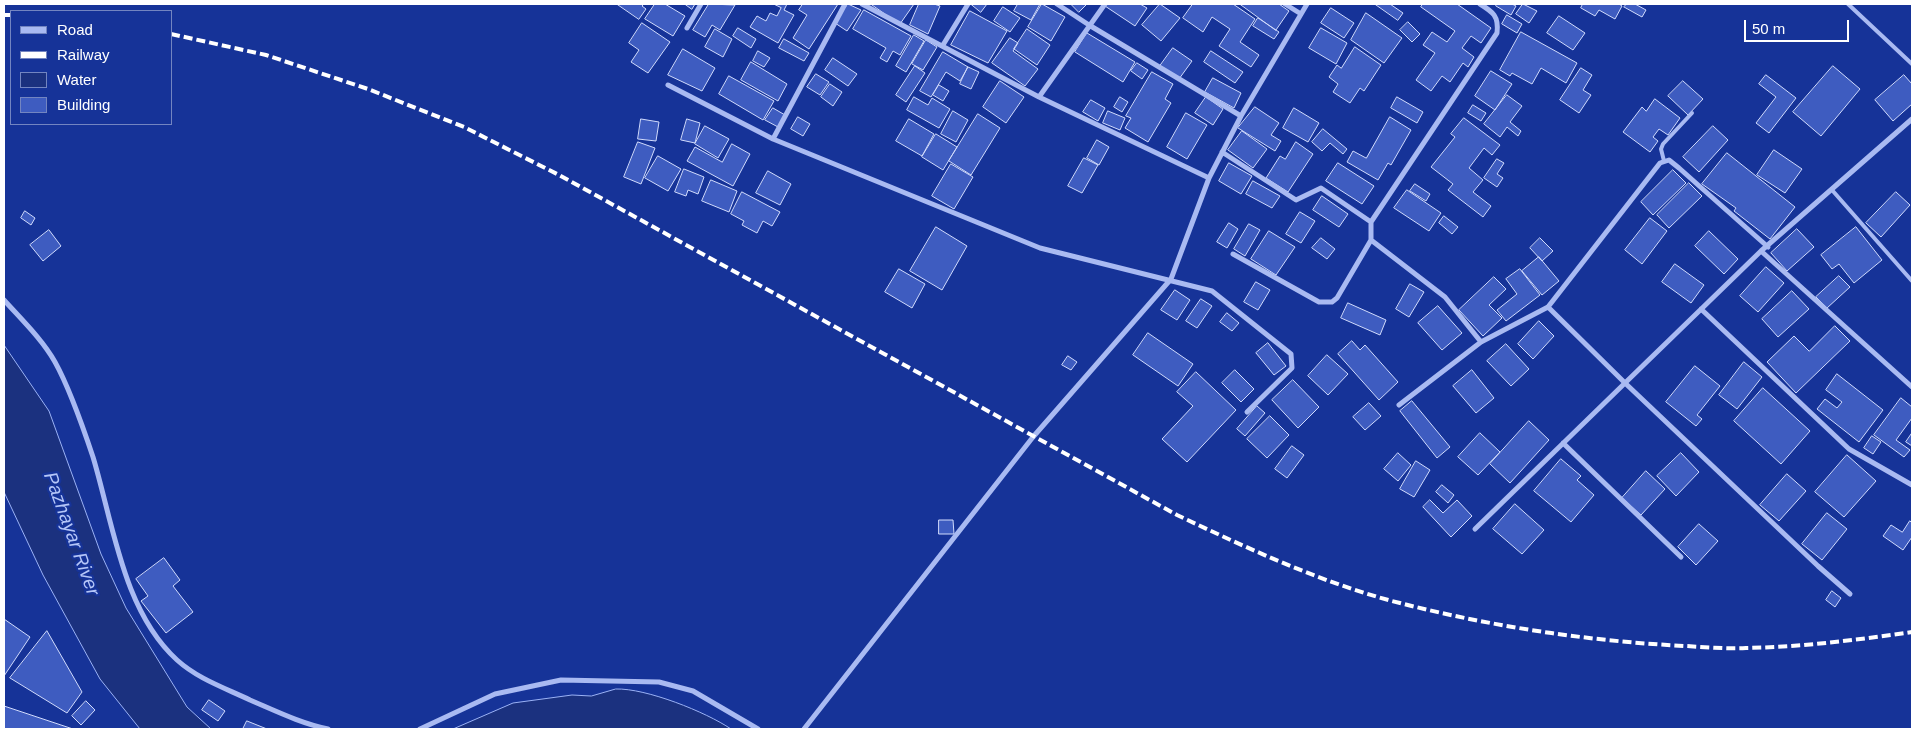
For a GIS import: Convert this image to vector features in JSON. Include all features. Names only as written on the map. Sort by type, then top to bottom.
[{"type":"street","points":[[688,28],[702,4]]},
{"type":"street","points":[[773,139],[845,4]]},
{"type":"street","points":[[862,4],[1039,97],[1209,178]]},
{"type":"street","points":[[943,45],[968,4]]},
{"type":"street","points":[[1057,4],[1241,116]]},
{"type":"street","points":[[1039,97],[1105,4]]},
{"type":"street","points":[[1285,4],[1301,14]]},
{"type":"street","points":[[804,729],[1033,437],[1171,279],[1209,178],[1241,116],[1307,4]]},
{"type":"street","points":[[1233,254],[1319,302],[1329,303],[1337,298],[1371,240],[1371,222],[1497,33],[1499,22],[1495,14],[1480,4]]},
{"type":"street","points":[[668,85],[773,139],[1040,248],[1171,279],[1212,291],[1290,354],[1292,368],[1247,412]]},
{"type":"street","points":[[1475,529],[1562,442],[1762,251],[1912,118]]},
{"type":"street","points":[[1222,152],[1296,200],[1321,188],[1371,222]]},
{"type":"street","points":[[1399,405],[1481,342],[1548,307],[1660,163],[1664,161],[1669,160],[1679,168],[1768,247]]},
{"type":"street","points":[[1371,240],[1446,296],[1481,342]]},
{"type":"street","points":[[1762,251],[1912,387]]},
{"type":"street","points":[[4,300],[26,324],[54,361],[92,456],[121,564],[138,605],[160,640],[177,660],[197,676],[305,724],[328,729]]},
{"type":"street","points":[[1548,307],[1625,383],[1850,594]]},
{"type":"street","points":[[1701,309],[1849,449],[1912,485]]},
{"type":"street","points":[[1562,442],[1681,557]]},
{"type":"street","points":[[420,729],[495,694],[561,680],[659,682],[693,691],[758,729]]},
{"type":"lane","points":[[1848,4],[1912,64]]},
{"type":"lane","points":[[1664,161],[1661,149],[1663,144],[1692,113]]},
{"type":"lane","points":[[1832,190],[1912,281]]},
{"type":"water","name":"Pazhayar River","points":[[4,345],[49,411],[101,554],[126,608],[187,707],[211,729],[140,729],[100,679],[43,575],[4,492]]},
{"type":"water","points":[[616,689],[643,692],[675,702],[707,715],[731,729],[453,729],[513,703],[572,695],[591,696]]},
{"type":"building","points":[[617,4],[644,4],[642,6],[646,9],[639,19]]},
{"type":"building","points":[[655,4],[665,4],[685,16],[673,36],[645,19]]},
{"type":"building","points":[[685,4],[695,4],[692,9]]},
{"type":"building","points":[[709,4],[735,5],[720,30],[712,25],[705,37],[693,30]]},
{"type":"building","points":[[774,4],[787,4],[784,10],[794,15],[778,43],[750,27],[757,16],[766,21],[770,13],[777,16],[781,8]]},
{"type":"building","points":[[803,4],[838,4],[809,49],[793,38],[807,15],[799,10]]},
{"type":"building","points":[[848,4],[861,10],[847,31],[835,23]]},
{"type":"building","points":[[871,4],[914,4],[900,24]]},
{"type":"building","points":[[919,4],[940,6],[928,34],[910,25]]},
{"type":"building","points":[[971,4],[987,4],[981,12]]},
{"type":"building","points":[[1018,4],[1040,4],[1031,20],[1014,11]]},
{"type":"building","points":[[1042,4],[1065,17],[1051,41],[1028,27]]},
{"type":"building","points":[[1071,4],[1087,4],[1079,12]]},
{"type":"building","points":[[1107,4],[1140,4],[1147,8],[1135,26],[1105,6]]},
{"type":"building","points":[[1160,4],[1180,18],[1161,41],[1142,25]]},
{"type":"building","points":[[1193,4],[1233,4],[1255,19],[1240,42],[1259,55],[1251,67],[1219,46],[1230,29],[1212,17],[1203,32],[1183,18]]},
{"type":"building","points":[[1240,4],[1279,4],[1289,11],[1276,30]]},
{"type":"building","points":[[1375,4],[1390,4],[1403,13],[1398,20]]},
{"type":"building","points":[[1423,4],[1457,4],[1491,28],[1481,43],[1471,36],[1462,48],[1474,57],[1468,67],[1463,63],[1450,82],[1442,76],[1431,91],[1416,80],[1435,53],[1423,45],[1432,32],[1447,42],[1455,31],[1421,7]]},
{"type":"building","points":[[1497,4],[1512,4],[1516,6],[1511,15],[1496,6]]},
{"type":"building","points":[[1523,4],[1537,11],[1529,23],[1516,14]]},
{"type":"building","points":[[1583,4],[1619,4],[1622,6],[1615,19],[1599,10],[1595,16],[1581,8]]},
{"type":"building","points":[[1627,4],[1635,4],[1646,10],[1642,17],[1624,7]]},
{"type":"building","points":[[1003,7],[1020,18],[1010,32],[994,21]]},
{"type":"building","points":[[1331,8],[1354,23],[1344,38],[1321,23]]},
{"type":"building","points":[[864,10],[911,36],[900,55],[893,51],[887,62],[880,58],[886,48],[853,29]]},
{"type":"building","points":[[970,11],[1007,31],[988,63],[951,45]]},
{"type":"building","points":[[1366,13],[1402,38],[1384,63],[1351,40]]},
{"type":"building","points":[[1507,15],[1522,24],[1517,33],[1502,24]]},
{"type":"building","points":[[1559,16],[1585,33],[1573,50],[1547,33]]},
{"type":"building","points":[[1258,18],[1279,32],[1274,39],[1253,26]]},
{"type":"building","points":[[1408,22],[1420,34],[1412,42],[1400,30]]},
{"type":"building","points":[[642,23],[670,42],[648,73],[631,62],[639,50],[629,43]]},
{"type":"building","points":[[738,28],[756,39],[751,48],[733,36]]},
{"type":"building","points":[[1321,28],[1347,43],[1336,64],[1309,48]]},
{"type":"building","points":[[715,29],[732,39],[723,57],[705,47]]},
{"type":"building","points":[[1027,29],[1050,45],[1037,65],[1014,49]]},
{"type":"building","points":[[1521,32],[1577,63],[1566,83],[1541,68],[1532,84],[1512,73],[1510,76],[1500,70]]},
{"type":"building","points":[[1087,33],[1135,62],[1123,82],[1075,52]]},
{"type":"building","points":[[914,35],[924,41],[906,72],[896,66]]},
{"type":"building","points":[[1010,38],[1018,43],[1013,51],[1038,69],[1025,86],[992,63]]},
{"type":"building","points":[[784,39],[809,53],[804,61],[779,48]]},
{"type":"building","points":[[926,40],[937,47],[923,70],[912,64]]},
{"type":"building","points":[[1355,47],[1381,65],[1364,91],[1360,88],[1350,103],[1333,92],[1338,84],[1329,77],[1337,65],[1341,68]]},
{"type":"building","points":[[1173,48],[1192,61],[1179,79],[1160,66]]},
{"type":"building","points":[[683,49],[715,68],[702,91],[668,75]]},
{"type":"building","points":[[758,51],[770,58],[764,67],[753,61]]},
{"type":"building","points":[[1211,51],[1243,72],[1235,83],[1204,62]]},
{"type":"building","points":[[943,52],[968,67],[960,81],[946,72],[931,97],[920,91]]},
{"type":"building","points":[[833,58],[857,74],[848,86],[825,70]]},
{"type":"building","points":[[751,62],[787,84],[778,101],[741,80]]},
{"type":"building","points":[[1137,63],[1148,70],[1142,79],[1131,71]]},
{"type":"building","points":[[915,66],[925,73],[906,102],[896,95]]},
{"type":"building","points":[[1833,66],[1860,89],[1821,136],[1793,112]]},
{"type":"building","points":[[968,67],[979,72],[971,89],[960,84]]},
{"type":"building","points":[[1581,68],[1592,75],[1583,90],[1591,95],[1579,113],[1560,100]]},
{"type":"building","points":[[1491,71],[1512,84],[1495,110],[1475,96]]},
{"type":"building","points":[[1152,72],[1173,84],[1165,99],[1171,103],[1148,142],[1125,128],[1131,118],[1126,116]]},
{"type":"building","points":[[816,74],[829,82],[820,95],[807,87]]},
{"type":"building","points":[[1766,75],[1796,98],[1769,133],[1756,123],[1776,97],[1759,84]]},
{"type":"building","points":[[1904,75],[1912,84],[1912,104],[1893,121],[1875,100]]},
{"type":"building","points":[[729,76],[774,101],[763,120],[719,94]]},
{"type":"building","points":[[1213,78],[1241,93],[1234,108],[1205,92]]},
{"type":"building","points":[[1000,81],[1024,97],[1006,123],[983,107]]},
{"type":"building","points":[[1683,81],[1703,99],[1688,115],[1668,96]]},
{"type":"building","points":[[830,84],[842,92],[833,106],[821,97]]},
{"type":"building","points":[[939,85],[949,91],[943,101],[933,95]]},
{"type":"building","points":[[1507,95],[1522,106],[1510,122],[1521,131],[1518,136],[1507,127],[1500,137],[1484,124]]},
{"type":"building","points":[[914,97],[928,105],[932,98],[950,109],[939,128],[907,110]]},
{"type":"building","points":[[1120,97],[1128,102],[1122,112],[1114,107]]},
{"type":"building","points":[[1206,97],[1223,109],[1213,125],[1195,113]]},
{"type":"building","points":[[1397,97],[1423,112],[1417,123],[1391,108]]},
{"type":"building","points":[[1655,99],[1680,118],[1668,135],[1659,129],[1653,137],[1658,141],[1650,152],[1623,132],[1642,107],[1646,111]]},
{"type":"building","points":[[1091,100],[1105,108],[1098,121],[1083,112]]},
{"type":"building","points":[[1473,105],[1486,113],[1481,121],[1468,113]]},
{"type":"building","points":[[1255,107],[1279,123],[1271,135],[1281,141],[1275,151],[1238,128]]},
{"type":"building","points":[[773,108],[785,115],[778,127],[765,120]]},
{"type":"building","points":[[1294,108],[1319,123],[1308,142],[1283,128]]},
{"type":"building","points":[[953,111],[968,120],[956,142],[941,134]]},
{"type":"building","points":[[1108,111],[1125,118],[1120,130],[1103,123]]},
{"type":"building","points":[[1186,113],[1207,125],[1187,159],[1167,147]]},
{"type":"building","points":[[978,114],[1000,128],[971,175],[949,161]]},
{"type":"building","points":[[798,117],[810,124],[803,136],[791,129]]},
{"type":"building","points":[[1390,117],[1411,130],[1391,165],[1388,163],[1378,180],[1347,162],[1353,151],[1366,158]]},
{"type":"building","points":[[1464,118],[1500,145],[1492,155],[1484,148],[1469,168],[1483,180],[1473,192],[1491,206],[1483,217],[1448,190],[1453,184],[1431,167],[1455,137],[1451,134]]},
{"type":"building","points":[[641,119],[659,122],[656,141],[638,139]]},
{"type":"building","points":[[687,119],[700,123],[695,143],[681,140]]},
{"type":"building","points":[[909,119],[934,134],[922,156],[896,141]]},
{"type":"building","points":[[705,126],[729,139],[718,158],[695,144]]},
{"type":"building","points":[[1713,126],[1728,140],[1699,172],[1683,157]]},
{"type":"building","points":[[1323,129],[1347,149],[1343,154],[1330,143],[1322,151],[1312,142]]},
{"type":"building","points":[[1242,131],[1267,149],[1253,168],[1228,150]]},
{"type":"building","points":[[936,134],[957,147],[943,170],[922,157]]},
{"type":"building","points":[[1097,140],[1109,147],[1099,165],[1087,158]]},
{"type":"building","points":[[638,142],[655,148],[641,184],[624,177]]},
{"type":"building","points":[[1296,142],[1313,154],[1288,192],[1266,178],[1280,156],[1285,159]]},
{"type":"building","points":[[732,144],[750,154],[733,186],[687,161],[695,147],[722,162]]},
{"type":"building","points":[[1774,150],[1802,169],[1785,193],[1757,175]]},
{"type":"building","points":[[1727,153],[1795,207],[1770,239],[1734,211],[1736,208],[1702,184]]},
{"type":"building","points":[[658,156],[681,169],[668,191],[645,178]]},
{"type":"building","points":[[1084,158],[1098,165],[1082,193],[1068,186]]},
{"type":"building","points":[[1497,159],[1504,163],[1497,174],[1503,178],[1497,187],[1484,178]]},
{"type":"building","points":[[1229,163],[1252,176],[1241,194],[1219,181]]},
{"type":"building","points":[[1338,163],[1374,186],[1362,204],[1326,181]]},
{"type":"building","points":[[951,164],[973,177],[954,209],[932,196]]},
{"type":"building","points":[[684,169],[704,177],[698,194],[688,190],[686,196],[675,192]]},
{"type":"building","points":[[1673,170],[1686,183],[1653,215],[1641,202]]},
{"type":"building","points":[[768,171],[791,184],[780,205],[756,193]]},
{"type":"building","points":[[711,180],[737,191],[729,212],[702,201]]},
{"type":"building","points":[[1253,181],[1280,196],[1272,208],[1246,194]]},
{"type":"building","points":[[1689,183],[1702,196],[1669,228],[1657,215]]},
{"type":"building","points":[[1415,184],[1430,194],[1426,201],[1410,191]]},
{"type":"building","points":[[1407,190],[1441,213],[1429,231],[1394,208]]},
{"type":"building","points":[[742,192],[780,212],[772,226],[763,221],[757,233],[742,225],[744,221],[731,214]]},
{"type":"building","points":[[1896,192],[1910,205],[1881,237],[1866,223]]},
{"type":"building","points":[[1322,196],[1348,214],[1339,227],[1313,210]]},
{"type":"building","points":[[25,211],[35,218],[31,225],[21,218]]},
{"type":"building","points":[[1300,212],[1315,221],[1301,243],[1286,234]]},
{"type":"building","points":[[1444,216],[1458,227],[1452,234],[1439,223]]},
{"type":"building","points":[[1650,218],[1667,231],[1642,264],[1625,250]]},
{"type":"building","points":[[1229,223],[1238,229],[1227,248],[1217,242]]},
{"type":"building","points":[[1249,224],[1260,230],[1245,256],[1234,249]]},
{"type":"building","points":[[936,227],[967,246],[942,290],[910,271]]},
{"type":"building","points":[[1856,227],[1882,260],[1854,283],[1839,264],[1832,269],[1821,255]]},
{"type":"building","points":[[1797,229],[1814,247],[1787,271],[1771,253]]},
{"type":"building","points":[[49,230],[61,246],[43,261],[30,245]]},
{"type":"building","points":[[1269,231],[1295,247],[1276,275],[1251,259]]},
{"type":"building","points":[[1709,231],[1738,259],[1724,274],[1695,246]]},
{"type":"building","points":[[1321,238],[1335,249],[1327,259],[1312,248]]},
{"type":"building","points":[[1540,238],[1553,251],[1542,261],[1530,248]]},
{"type":"building","points":[[1539,257],[1559,281],[1542,295],[1522,271]]},
{"type":"building","points":[[1675,264],[1704,285],[1691,303],[1662,282]]},
{"type":"building","points":[[1766,267],[1784,283],[1758,312],[1740,296]]},
{"type":"building","points":[[899,269],[925,284],[912,308],[885,292]]},
{"type":"building","points":[[1520,269],[1540,295],[1506,321],[1497,310],[1517,294],[1506,279]]},
{"type":"building","points":[[1839,276],[1850,287],[1827,308],[1816,297]]},
{"type":"building","points":[[1494,277],[1506,289],[1489,305],[1502,318],[1483,336],[1459,310]]},
{"type":"building","points":[[1256,282],[1270,290],[1258,310],[1244,302]]},
{"type":"building","points":[[1410,284],[1424,292],[1409,317],[1396,309]]},
{"type":"building","points":[[1175,290],[1190,300],[1177,320],[1161,310]]},
{"type":"building","points":[[1792,291],[1809,309],[1778,337],[1762,319]]},
{"type":"building","points":[[1201,299],[1212,306],[1197,328],[1186,321]]},
{"type":"building","points":[[1348,303],[1386,320],[1380,335],[1341,318]]},
{"type":"building","points":[[1438,306],[1462,333],[1442,350],[1418,323]]},
{"type":"building","points":[[1227,313],[1239,323],[1232,331],[1220,322]]},
{"type":"building","points":[[1539,321],[1554,336],[1533,359],[1518,344]]},
{"type":"building","points":[[1835,326],[1850,341],[1796,393],[1767,362],[1794,336],[1809,351]]},
{"type":"building","points":[[1148,333],[1193,364],[1178,386],[1133,355]]},
{"type":"building","points":[[1352,341],[1360,350],[1365,345],[1398,382],[1379,400],[1338,354]]},
{"type":"building","points":[[1268,343],[1286,366],[1274,375],[1256,353]]},
{"type":"building","points":[[1506,344],[1529,369],[1511,386],[1487,361]]},
{"type":"building","points":[[1327,355],[1348,374],[1328,395],[1308,376]]},
{"type":"building","points":[[1068,356],[1077,362],[1071,370],[1062,365]]},
{"type":"building","points":[[1744,362],[1762,377],[1737,409],[1719,395]]},
{"type":"building","points":[[1695,366],[1720,386],[1697,415],[1702,419],[1696,426],[1666,402]]},
{"type":"building","points":[[1235,370],[1254,389],[1241,402],[1222,383]]},
{"type":"building","points":[[1472,370],[1494,398],[1476,413],[1453,386]]},
{"type":"building","points":[[1196,372],[1236,410],[1187,462],[1162,439],[1193,406],[1177,392]]},
{"type":"building","points":[[1837,374],[1883,410],[1859,442],[1817,409],[1825,399],[1837,408],[1842,402],[1826,390]]},
{"type":"building","points":[[1293,380],[1319,407],[1298,428],[1272,400]]},
{"type":"building","points":[[1763,388],[1810,431],[1781,464],[1734,421]]},
{"type":"building","points":[[1901,398],[1912,407],[1912,418],[1896,440],[1910,450],[1904,457],[1874,435]]},
{"type":"building","points":[[1412,401],[1450,447],[1437,458],[1400,411]]},
{"type":"building","points":[[1369,403],[1381,416],[1365,430],[1353,417]]},
{"type":"building","points":[[1257,406],[1265,413],[1245,436],[1237,429]]},
{"type":"building","points":[[1270,416],[1289,435],[1267,458],[1247,439]]},
{"type":"building","points":[[1529,421],[1549,440],[1510,483],[1490,464]]},
{"type":"building","points":[[1480,433],[1500,452],[1478,475],[1458,457]]},
{"type":"building","points":[[1912,433],[1912,446],[1906,442]]},
{"type":"building","points":[[1872,436],[1881,442],[1873,454],[1864,448]]},
{"type":"building","points":[[1292,446],[1304,455],[1287,478],[1275,469]]},
{"type":"building","points":[[1398,453],[1411,465],[1398,481],[1384,469]]},
{"type":"building","points":[[1681,453],[1699,472],[1676,496],[1657,476]]},
{"type":"building","points":[[1847,455],[1876,481],[1844,517],[1815,492]]},
{"type":"building","points":[[1561,459],[1581,476],[1577,480],[1594,495],[1571,522],[1534,491]]},
{"type":"building","points":[[1416,461],[1430,470],[1414,497],[1400,489]]},
{"type":"building","points":[[1646,471],[1665,489],[1641,515],[1622,498]]},
{"type":"building","points":[[1787,474],[1806,491],[1779,521],[1760,505]]},
{"type":"building","points":[[1442,485],[1454,495],[1448,503],[1436,492]]},
{"type":"building","points":[[1430,500],[1443,513],[1457,500],[1472,516],[1451,537],[1423,507]]},
{"type":"building","points":[[1515,504],[1544,530],[1522,554],[1493,529]]},
{"type":"building","points":[[1827,513],[1847,529],[1822,560],[1802,544]]},
{"type":"building","points":[[939,520],[953,520],[954,534],[939,534]]},
{"type":"building","points":[[1910,521],[1912,523],[1912,537],[1903,550],[1883,536],[1891,525],[1902,532]]},
{"type":"building","points":[[1699,524],[1718,541],[1696,565],[1678,547]]},
{"type":"building","points":[[164,558],[180,580],[173,586],[193,612],[166,633],[141,601],[148,596],[136,579]]},
{"type":"building","points":[[1832,591],[1841,598],[1835,607],[1826,600]]},
{"type":"building","points":[[4,619],[30,637],[4,676]]},
{"type":"building","points":[[47,631],[82,692],[67,713],[10,678]]},
{"type":"building","points":[[209,700],[225,711],[218,721],[202,710]]},
{"type":"building","points":[[86,701],[95,710],[81,725],[72,716]]},
{"type":"building","points":[[4,706],[73,729],[4,729]]},
{"type":"building","points":[[247,721],[267,729],[243,729]]},
{"type":"railway","points":[[4,15],[10,15]]},
{"type":"railway","points":[[172,34],[266,55],[368,89],[464,127],[559,175],[1177,515],[1256,551],[1337,584],[1392,601],[1464,618],[1537,631],[1648,644],[1723,648],[1767,647],[1829,643],[1912,632]]}]
